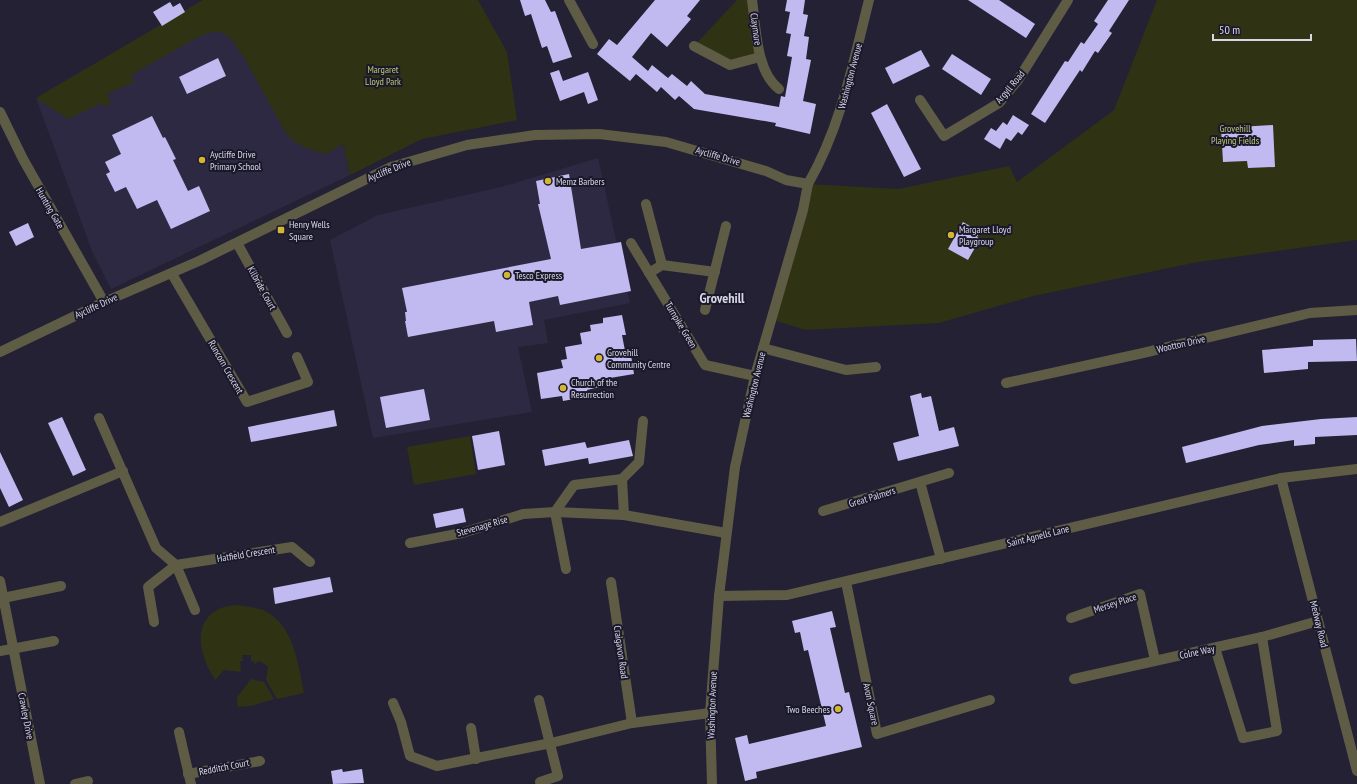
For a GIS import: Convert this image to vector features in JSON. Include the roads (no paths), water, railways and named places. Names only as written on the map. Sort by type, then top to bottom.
[{"type":"street","points":[[569,0],[593,44]]},
{"type":"street","name":"Claymore","points":[[752,0],[760,57],[772,84],[779,89]]},
{"type":"street","name":"Washington Avenue","points":[[712,784],[710,713],[719,596],[735,466],[755,376],[803,210],[808,184],[822,159],[838,120],[869,0]]},
{"type":"street","name":"Argyll Road","points":[[920,100],[944,136],[999,102],[1018,80],[1066,1]]},
{"type":"street","name":"Claymore","points":[[694,46],[730,65],[760,57]]},
{"type":"street","name":"Hunting Gate","points":[[0,112],[23,159],[104,302]]},
{"type":"street","name":"Aycliffe Drive","points":[[0,352],[104,302],[172,274],[391,167],[466,145],[535,135],[599,134],[666,142],[744,164],[786,180],[808,184]]},
{"type":"street","points":[[646,204],[662,265]]},
{"type":"street","points":[[705,310],[726,226]]},
{"type":"street","name":"Turnpike Green","points":[[630,242],[705,364],[755,376]]},
{"type":"street","name":"Kilbride Court","points":[[237,243],[287,333]]},
{"type":"street","points":[[649,273],[662,265],[715,272]]},
{"type":"street","name":"Runcorn Crescent","points":[[172,274],[246,402],[308,382],[297,356]]},
{"type":"street","name":"Wootton Drive","points":[[1006,383],[1143,353],[1310,313],[1357,310]]},
{"type":"street","points":[[763,348],[846,370],[876,367]]},
{"type":"street","points":[[99,418],[156,548],[176,565],[196,610]]},
{"type":"street","points":[[566,569],[555,512],[574,485],[622,479],[639,462],[643,421]]},
{"type":"street","name":"Saint Agnells Lane","points":[[719,596],[787,595],[941,560],[1281,478],[1357,469]]},
{"type":"street","points":[[0,522],[123,471]]},
{"type":"street","name":"Great Palmers","points":[[824,511],[950,473]]},
{"type":"street","name":"Medway Road","points":[[1281,478],[1357,771]]},
{"type":"street","points":[[622,479],[624,515]]},
{"type":"street","points":[[920,482],[941,560]]},
{"type":"street","name":"Stevenage Rise","points":[[410,544],[462,533],[523,514],[555,512],[624,515],[726,533]]},
{"type":"street","name":"Hatfield Crescent","points":[[154,622],[148,587],[176,565],[292,547],[310,562]]},
{"type":"street","name":"Crawley Drive","points":[[0,581],[40,784]]},
{"type":"street","name":"Craigavon Road","points":[[611,582],[632,724]]},
{"type":"street","name":"Avon Square","points":[[846,582],[877,734],[990,700]]},
{"type":"street","points":[[3,598],[61,586]]},
{"type":"street","name":"Mersey Place","points":[[1071,618],[1140,594],[1155,660]]},
{"type":"street","name":"Colne Way","points":[[1074,678],[1215,648],[1262,637],[1318,621]]},
{"type":"street","points":[[1215,648],[1243,738],[1277,731],[1262,637]]},
{"type":"street","points":[[0,651],[54,641]]},
{"type":"street","points":[[539,700],[551,743],[558,776],[540,782]]},
{"type":"street","points":[[393,703],[401,722],[410,756],[436,766],[551,743],[632,724],[710,713]]},
{"type":"street","points":[[471,728],[476,759]]},
{"type":"street","name":"Redditch Court","points":[[179,732],[189,779],[260,761]]},
{"type":"street","points":[[75,784],[88,781]]},
{"type":"place","name":"Aycliffe Drive Primary School","points":[[202,160]]},
{"type":"place","name":"Memz Barbers","points":[[548,181]]},
{"type":"place","name":"Henry Wells Square","points":[[281,230]]},
{"type":"place","name":"Margaret Lloyd Playgroup","points":[[951,235]]},
{"type":"place","name":"Tesco Express","points":[[507,275]]},
{"type":"place","name":"Grovehill Community Centre","points":[[599,358]]},
{"type":"place","name":"Church of the Resurrection","points":[[563,388]]},
{"type":"place","name":"Two Beeches","points":[[838,709]]},
{"type":"district","name":"Grovehill","points":[[722,298]]},
{"type":"park label","name":"Margaret Lloyd Park","points":[[383,74]]},
{"type":"park label","name":"Grovehill Playing Fields","points":[[1235,134]]}]
